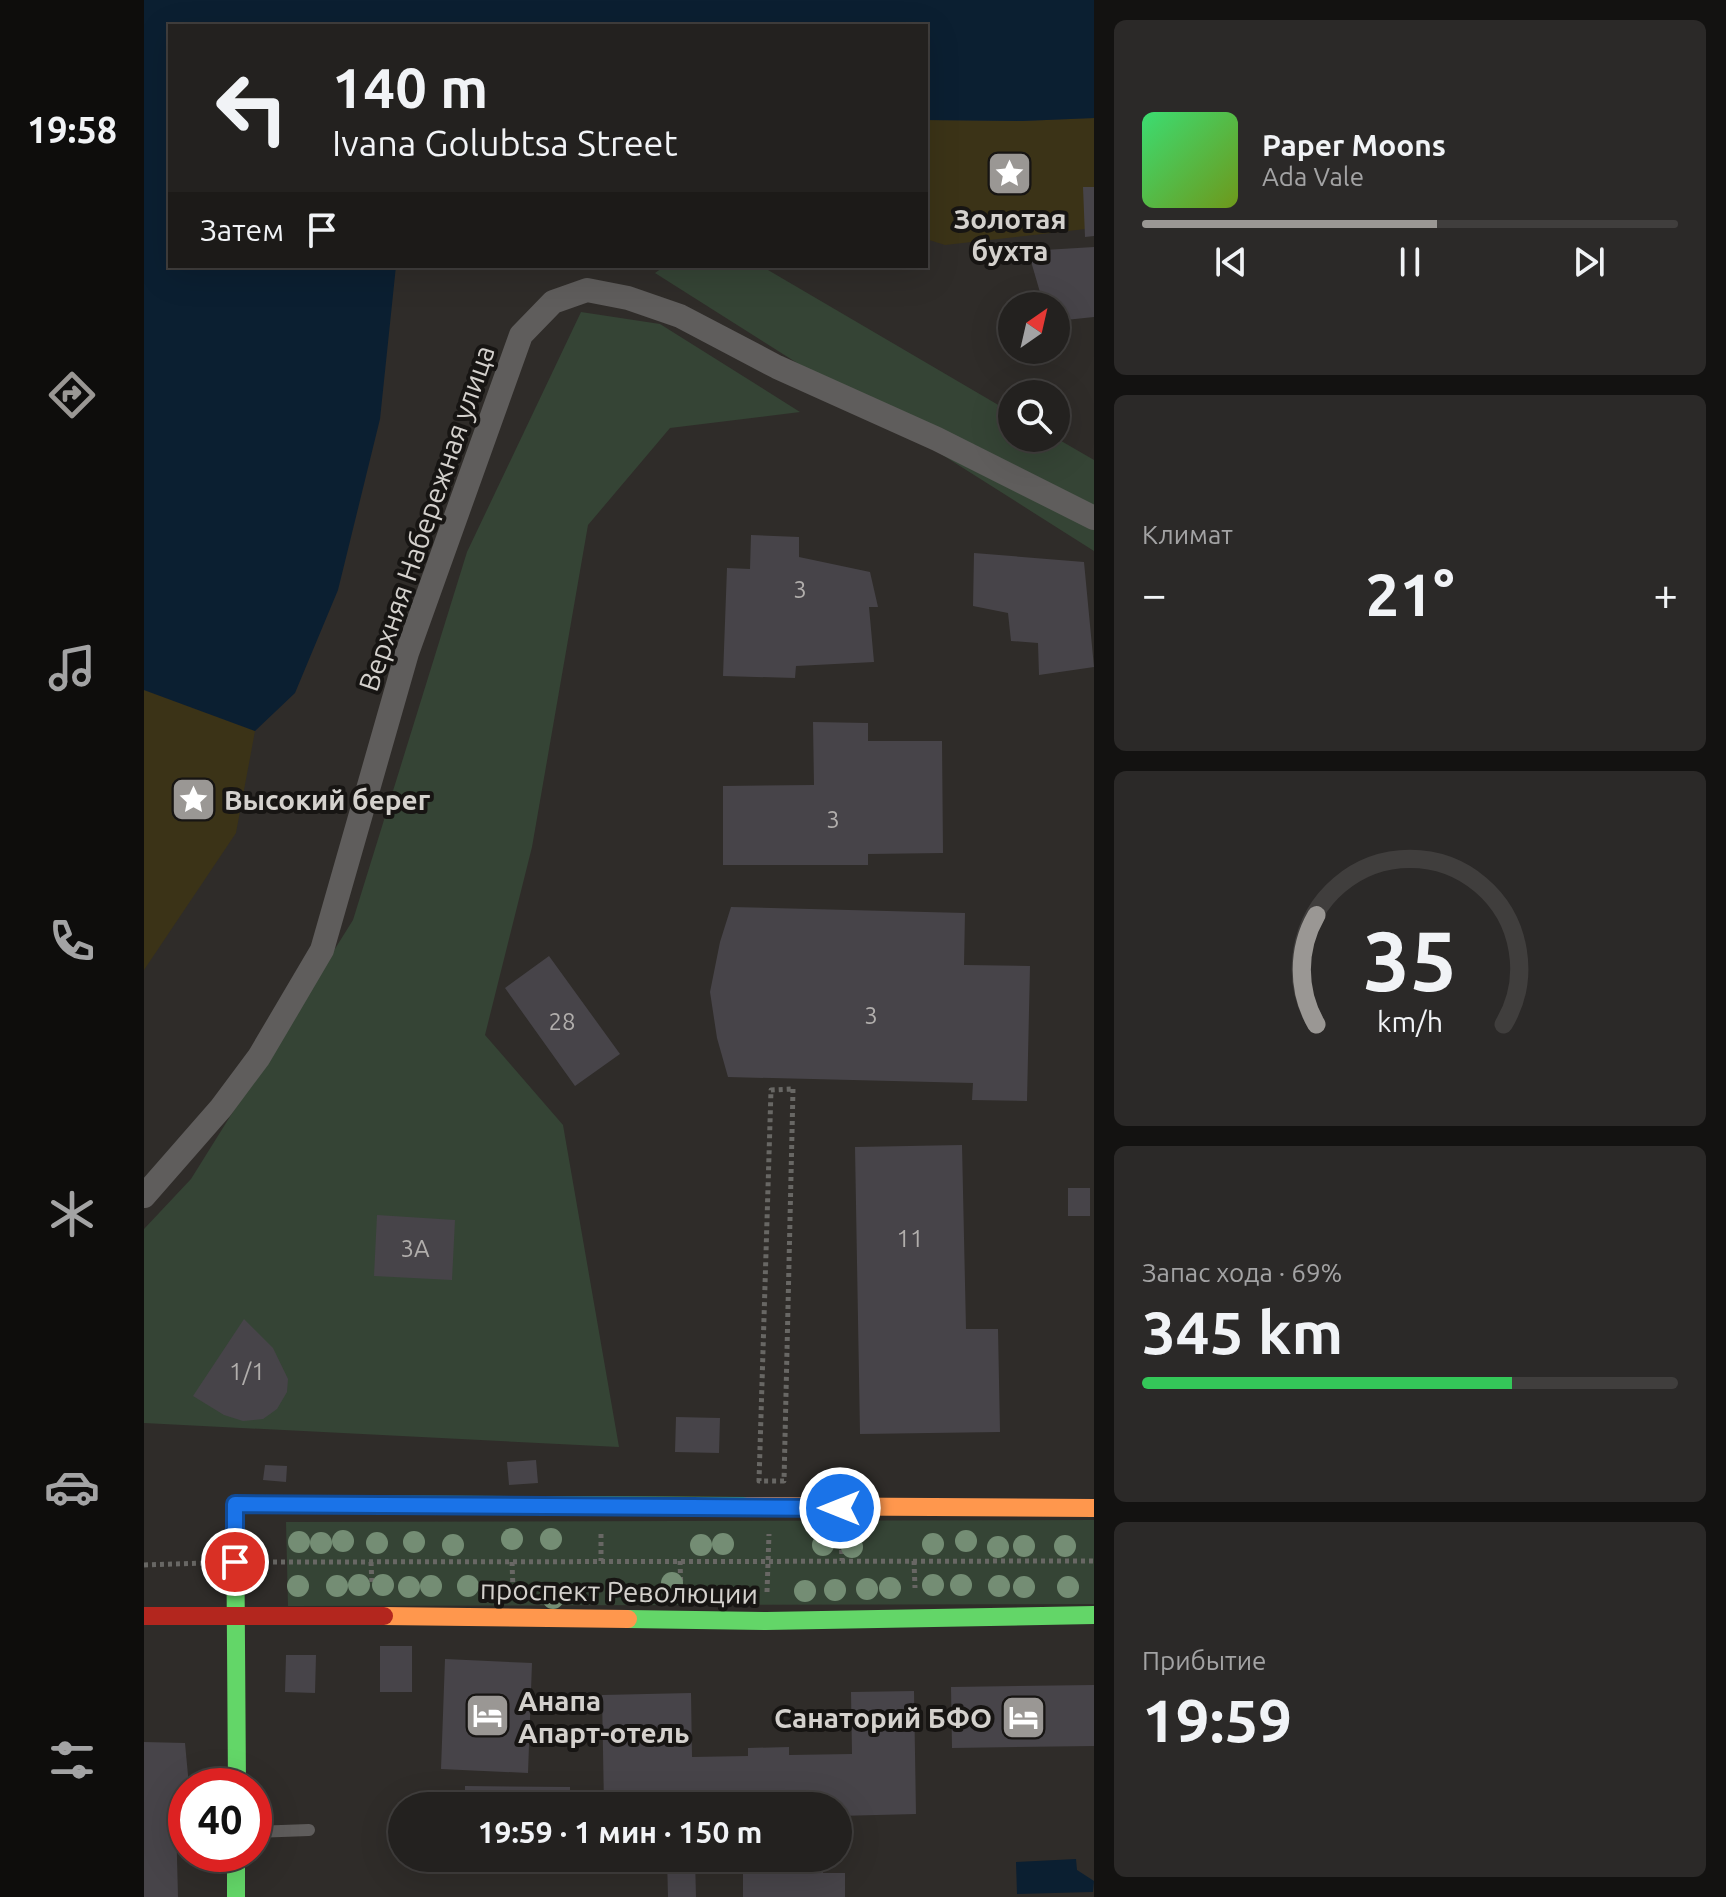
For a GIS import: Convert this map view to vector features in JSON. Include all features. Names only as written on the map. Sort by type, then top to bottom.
[{"type":"street","name":"Верхняя Набережная улица","points":[[144,1196],[221,1108],[249,1070],[322,950],[407,653],[521,335],[553,302],[587,290],[628,298],[680,316],[777,367],[937,439],[1094,518]]},
{"type":"street","points":[[237,1768],[235,1504],[1094,1508]]},
{"type":"street","name":"проспект Революции","points":[[144,1616],[766,1621],[1094,1615]]},
{"type":"street","points":[[236,1872],[236,1897]]},
{"type":"lane","points":[[272,1831],[309,1830]]},
{"type":"path","points":[[759,1481],[771,1090],[793,1089],[784,1481]]},
{"type":"path","points":[[766,1621],[772,1482]]},
{"type":"path","points":[[144,1565],[235,1562],[1094,1561]]},
{"type":"green space","points":[[662,268],[764,268],[998,405],[998,452],[1070,452],[1070,446],[1094,460],[1094,551],[655,273]]},
{"type":"green space","points":[[581,312],[660,324],[800,412],[670,428],[588,525],[532,847],[485,1035],[563,1125],[619,1447],[144,1423],[144,1229],[191,1179],[353,920],[467,552]]},
{"type":"green space","points":[[1094,1520],[1094,1604],[288,1606],[286,1522]]},
{"type":"sand","name":"Золотая бухта","points":[[1094,118],[1094,228],[945,245],[928,240],[928,120]]},
{"type":"sand","name":"Высокий берег","points":[[144,690],[255,731],[236,833],[144,970]]},
{"type":"water","points":[[144,0],[1094,0],[1094,118],[1022,121],[928,120],[928,24],[168,24],[168,268],[396,268],[380,419],[338,590],[295,693],[255,731],[144,690]]},
{"type":"water","points":[[1076,1859],[1077,1870],[1094,1881],[1093,1892],[1017,1894],[1016,1862]]},
{"type":"building","points":[[1083,187],[1094,187],[1094,236],[1085,237]]},
{"type":"building","points":[[1094,247],[1094,317],[1070,320],[1070,292],[1040,292],[1028,251]]},
{"type":"building","points":[[751,535],[799,537],[799,557],[870,572],[878,607],[869,607],[874,662],[796,666],[795,678],[723,676],[727,568],[750,569]]},
{"type":"building","points":[[974,553],[1084,562],[1094,667],[1039,675],[1038,643],[1011,641],[1008,613],[973,606]]},
{"type":"building","points":[[813,722],[868,723],[868,741],[942,741],[943,853],[868,854],[868,865],[723,865],[723,786],[814,785]]},
{"type":"building","points":[[731,907],[965,913],[964,965],[1030,966],[1027,1101],[972,1100],[973,1083],[728,1077],[717,1038],[710,992]]},
{"type":"building","points":[[549,956],[620,1054],[575,1086],[505,988]]},
{"type":"building","points":[[962,1145],[966,1329],[998,1329],[1000,1432],[860,1434],[855,1147]]},
{"type":"building","points":[[1068,1188],[1090,1188],[1090,1216],[1068,1216]]},
{"type":"building","points":[[377,1215],[455,1220],[452,1280],[374,1276]]},
{"type":"building","points":[[244,1319],[273,1348],[288,1379],[287,1392],[277,1409],[263,1419],[243,1421],[224,1415],[193,1396]]},
{"type":"building","points":[[676,1417],[720,1418],[719,1453],[675,1452]]},
{"type":"building","points":[[536,1460],[538,1483],[509,1485],[507,1462]]},
{"type":"building","points":[[265,1465],[287,1466],[286,1482],[263,1480]]},
{"type":"building","points":[[380,1646],[412,1646],[412,1692],[380,1692]]},
{"type":"building","points":[[286,1655],[316,1655],[315,1693],[285,1692]]},
{"type":"building","name":"Анапа Апарт-отель","points":[[445,1659],[532,1663],[528,1773],[441,1769]]},
{"type":"building","name":"Санаторий БФО","points":[[1094,1685],[1094,1746],[952,1748],[951,1687]]},
{"type":"building","points":[[914,1691],[916,1814],[852,1816],[852,1792],[604,1792],[602,1695],[691,1693],[692,1757],[748,1756],[748,1748],[789,1747],[789,1755],[852,1754],[851,1692]]},
{"type":"building","points":[[144,1742],[185,1743],[187,1768],[168,1768],[168,1872],[177,1872],[178,1897],[144,1897]]},
{"type":"building","points":[[465,1786],[570,1787],[570,1792],[465,1792]]},
{"type":"building","points":[[667,1872],[695,1872],[696,1897],[668,1897]]},
{"type":"building","points":[[743,1872],[845,1873],[845,1897],[743,1897]]},
{"type":"traffic: fast","points":[[237,1768],[235,1504],[747,1506]]},
{"type":"traffic: fast","points":[[628,1619],[766,1621],[1094,1615]]},
{"type":"traffic: fast","points":[[236,1872],[236,1897]]},
{"type":"traffic: slow","points":[[747,1506],[1094,1508]]},
{"type":"traffic: slow","points":[[384,1616],[628,1619]]},
{"type":"traffic: jam","points":[[144,1616],[384,1616]]},
{"type":"place","name":"Золотая бухта","points":[[1010,174]]},
{"type":"place","name":"Высокий берег","points":[[193,799]]},
{"type":"place","name":"Анапа Апарт-отель","points":[[487,1716]]},
{"type":"place","name":"Санаторий БФО","points":[[1023,1717]]},
{"type":"route","points":[[235,1562],[235,1504],[840,1508]]}]
